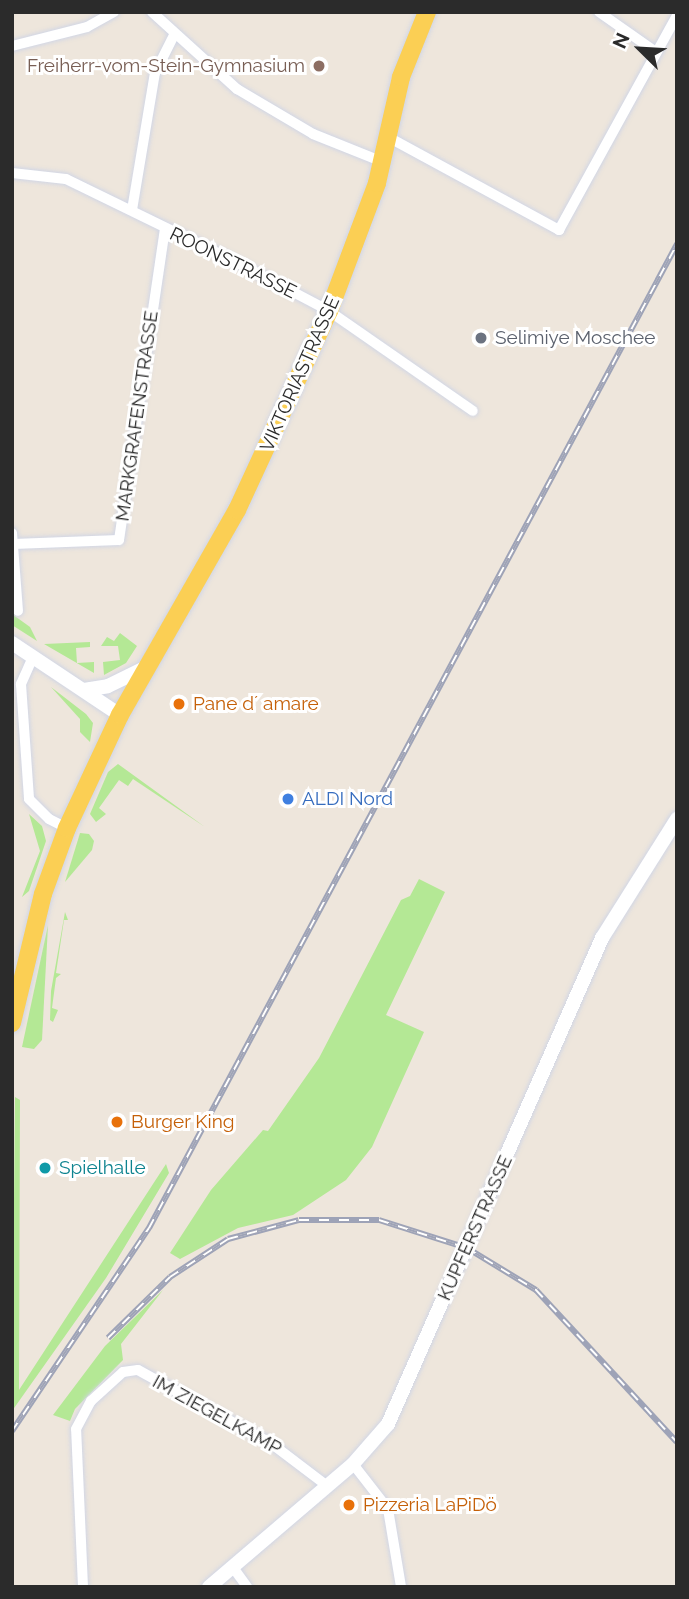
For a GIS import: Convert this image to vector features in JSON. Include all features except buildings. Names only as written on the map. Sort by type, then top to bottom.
[{"type":"main road","name":"VIKTORIASTRASSE","points":[[12,1023],[39,907],[67,828],[120,715],[237,510],[329,311],[383,162],[401,77],[427,12]]},
{"type":"street","points":[[12,46],[87,27],[114,12]]},
{"type":"street","points":[[152,12],[174,35],[237,89],[313,134],[383,162]]},
{"type":"street","points":[[599,12],[656,52]]},
{"type":"street","points":[[388,137],[559,230],[677,15]]},
{"type":"street","points":[[132,211],[155,73],[174,35]]},
{"type":"street","name":"ROONSTRASSE","points":[[12,173],[66,179],[329,311],[472,411]]},
{"type":"street","name":"MARKGRAFENSTRASSE","points":[[13,544],[119,540],[165,229]]},
{"type":"street","points":[[12,533],[18,611]]},
{"type":"street","points":[[12,643],[120,715]]},
{"type":"street","points":[[33,657],[21,684],[29,799],[49,820],[67,828]]},
{"type":"street","points":[[83,690],[108,686],[148,667]]},
{"type":"street","name":"KUPFERSTRASSE","points":[[209,1587],[354,1464],[393,1414],[602,937],[677,819]]},
{"type":"street","name":"IM ZIEGELKAMP","points":[[83,1587],[76,1429],[90,1401],[123,1372],[138,1370],[272,1444],[326,1485]]},
{"type":"street","points":[[354,1464],[388,1509],[401,1587]]},
{"type":"street","points":[[232,1566],[247,1587]]},
{"type":"green space","points":[[12,614],[30,627],[37,641],[12,625]]},
{"type":"green space","points":[[120,633],[137,646],[126,663],[104,675],[103,662],[120,660],[118,646],[101,646],[107,637],[114,641]]},
{"type":"green space","points":[[90,642],[90,647],[76,648],[77,663],[94,662],[94,673],[44,644]]},
{"type":"green space","points":[[51,687],[86,714],[93,723],[90,742],[80,732],[80,719]]},
{"type":"green space","points":[[118,764],[205,827],[133,779],[128,786],[119,780],[99,808],[106,814],[96,822],[90,814],[108,772]]},
{"type":"green space","points":[[29,814],[42,826],[46,841],[29,891],[22,897],[40,851]]},
{"type":"green space","points":[[80,833],[89,834],[94,841],[92,850],[65,882]]},
{"type":"green space","points":[[419,879],[445,892],[386,1015],[424,1032],[372,1147],[346,1180],[293,1215],[238,1228],[180,1259],[170,1253],[211,1190],[263,1130],[268,1131],[319,1058],[401,900],[410,896]]},
{"type":"green space","points":[[65,912],[68,920],[64,920],[56,973],[61,974],[56,978],[52,1008],[58,1010],[53,1022],[50,1020],[51,991]]},
{"type":"green space","points":[[48,925],[42,1040],[34,1049],[22,1047]]},
{"type":"green space","points":[[15,1097],[20,1100],[19,1390],[166,1164],[169,1173],[106,1278],[12,1411]]},
{"type":"green space","points":[[163,1290],[121,1344],[123,1360],[75,1409],[70,1421],[53,1415],[105,1346]]},
{"type":"railway","points":[[12,1431],[149,1228],[677,244]]},
{"type":"railway","points":[[108,1338],[170,1277],[228,1239],[299,1220],[379,1220],[467,1248],[536,1290],[677,1442]]},
{"type":"place","name":"Freiherr-vom-Stein-Gymnasium","points":[[319,66]]},
{"type":"place","name":"Selimiye Moschee","points":[[481,338]]},
{"type":"place","name":"Pane d´ amare","points":[[179,704]]},
{"type":"place","name":"ALDI Nord","points":[[288,799]]},
{"type":"place","name":"Burger King","points":[[117,1122]]},
{"type":"place","name":"Spielhalle","points":[[45,1168]]},
{"type":"place","name":"Pizzeria LaPiDö","points":[[349,1505]]}]
